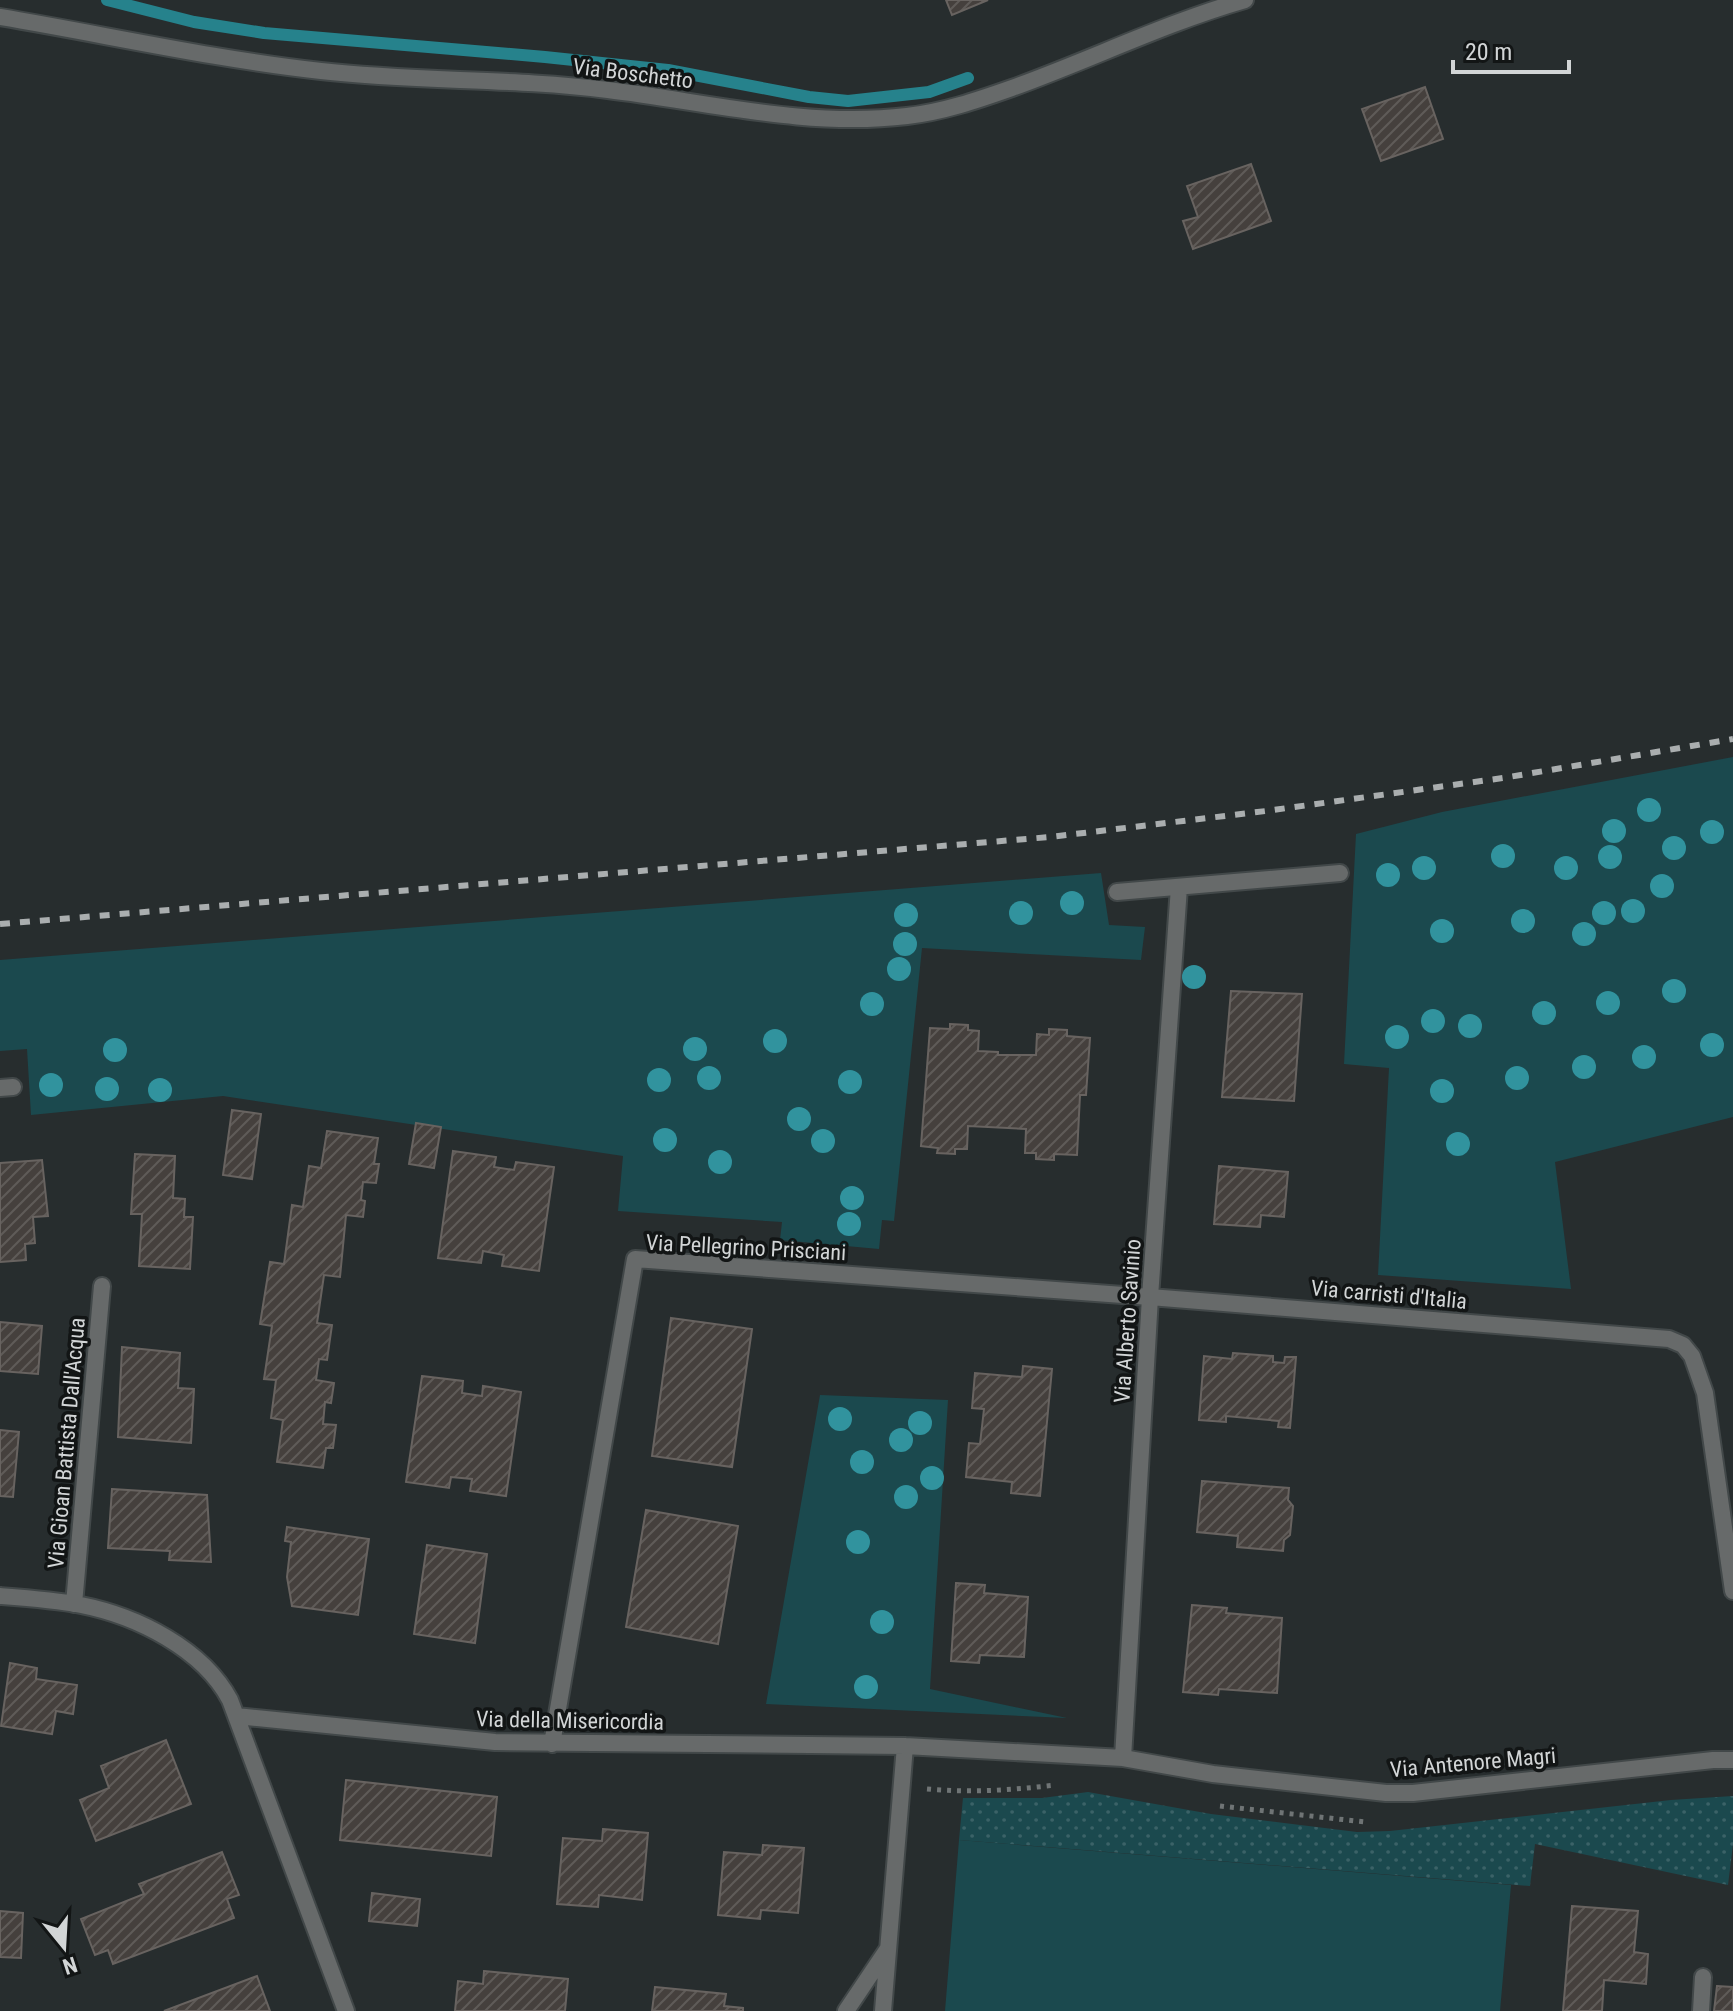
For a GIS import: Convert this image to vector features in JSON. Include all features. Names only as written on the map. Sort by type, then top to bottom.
[{"type":"street","name":"Via Boschetto","points":[[0,17],[204,54],[323,71],[536,83],[793,115],[877,118],[932,112],[990,96],[1095,57],[1156,30],[1245,0]]},
{"type":"street","points":[[1117,892],[1340,873]]},
{"type":"street","name":"Via Alberto Savinio","points":[[1123,1758],[1150,1297],[1179,887]]},
{"type":"street","name":"Via Pellegrino Prisciani","points":[[552,1744],[635,1259],[1150,1297]]},
{"type":"street","name":"Via Gioan Battista Dall'Acqua","points":[[74,1604],[102,1286]]},
{"type":"street","name":"Via carristi d'Italia","points":[[1150,1297],[1669,1339],[1683,1345],[1700,1372],[1705,1393],[1733,1591]]},
{"type":"street","points":[[0,1596],[74,1604],[128,1620],[190,1654],[224,1688],[346,2011]]},
{"type":"street","name":"Via della Misericordia","points":[[236,1716],[457,1740],[552,1744],[905,1746],[1123,1758]]},
{"type":"street","points":[[883,2011],[905,1746]]},
{"type":"street","name":"Via Antenore Magri","points":[[1123,1758],[1226,1776],[1386,1793],[1413,1793],[1733,1760]]},
{"type":"street","points":[[846,2011],[888,1948]]},
{"type":"street","points":[[1701,2011],[1703,1977]]},
{"type":"shaded area","points":[[1733,757],[1733,1117],[1555,1162],[1571,1289],[1378,1275],[1389,1068],[1344,1064],[1356,834],[1442,812]]},
{"type":"shaded area","points":[[1101,873],[1109,925],[1145,927],[1141,960],[922,948],[894,1221],[882,1220],[879,1249],[780,1240],[782,1222],[618,1211],[623,1156],[223,1096],[31,1115],[27,1049],[0,1051],[0,960]]},
{"type":"shaded area","points":[[820,1395],[948,1400],[930,1689],[1067,1718],[766,1704]]},
{"type":"shaded area","points":[[1088,1792],[1211,1814],[1357,1832],[1733,1796],[1733,1844],[1728,1885],[1535,1844],[1530,1886],[959,1840],[963,1798],[1042,1798]]},
{"type":"shaded area","points":[[959,1840],[1511,1885],[1500,2011],[945,2011]]},
{"type":"building","points":[[946,0],[988,0],[952,15]]},
{"type":"building","points":[[1425,87],[1443,139],[1381,161],[1362,109]]},
{"type":"building","points":[[1251,164],[1271,221],[1193,249],[1183,221],[1198,217],[1187,186]]},
{"type":"building","points":[[1231,991],[1302,994],[1294,1101],[1222,1097]]},
{"type":"building","points":[[950,1024],[968,1025],[968,1030],[979,1031],[978,1051],[998,1052],[998,1055],[1036,1055],[1037,1034],[1049,1035],[1049,1029],[1067,1030],[1067,1036],[1090,1038],[1086,1095],[1080,1095],[1077,1155],[1054,1154],[1054,1160],[1036,1159],[1036,1153],[1025,1153],[1026,1129],[968,1126],[967,1149],[955,1149],[955,1154],[937,1153],[938,1148],[921,1146],[930,1028],[950,1029]]},
{"type":"building","points":[[232,1110],[261,1114],[252,1179],[223,1175]]},
{"type":"building","points":[[416,1123],[441,1127],[434,1168],[409,1164]]},
{"type":"building","points":[[327,1131],[378,1138],[374,1164],[379,1164],[376,1183],[363,1182],[363,1217],[346,1215],[340,1277],[324,1275],[317,1323],[332,1325],[327,1360],[319,1359],[316,1380],[334,1383],[331,1403],[325,1402],[323,1424],[336,1425],[333,1448],[326,1448],[323,1468],[277,1462],[283,1420],[271,1418],[276,1380],[264,1379],[272,1326],[260,1324],[270,1262],[284,1264],[292,1205],[303,1207],[309,1166],[321,1168]]},
{"type":"building","points":[[453,1151],[496,1157],[494,1167],[514,1170],[516,1162],[554,1167],[539,1271],[502,1266],[504,1255],[483,1251],[481,1263],[438,1258]]},
{"type":"building","points":[[135,1154],[175,1156],[173,1198],[185,1199],[184,1217],[193,1217],[190,1269],[139,1266],[142,1214],[131,1214]]},
{"type":"building","points":[[42,1160],[48,1216],[33,1217],[35,1243],[25,1244],[26,1260],[0,1262],[0,1163]]},
{"type":"building","points":[[1219,1166],[1288,1172],[1284,1217],[1261,1215],[1260,1227],[1214,1224]]},
{"type":"building","points":[[671,1318],[752,1329],[732,1467],[652,1456]]},
{"type":"building","points":[[0,1322],[42,1326],[38,1374],[0,1371]]},
{"type":"building","points":[[122,1347],[180,1353],[178,1388],[194,1389],[191,1443],[118,1437]]},
{"type":"building","points":[[1233,1353],[1273,1356],[1273,1362],[1284,1363],[1285,1357],[1296,1357],[1290,1428],[1278,1427],[1279,1421],[1226,1416],[1226,1422],[1199,1420],[1204,1356],[1232,1359]]},
{"type":"building","points":[[1023,1366],[1052,1369],[1040,1496],[1011,1493],[1012,1482],[966,1477],[969,1443],[980,1444],[984,1409],[972,1408],[975,1373],[1022,1377]]},
{"type":"building","points":[[422,1376],[463,1381],[462,1393],[482,1396],[483,1386],[521,1392],[506,1496],[470,1491],[472,1479],[451,1477],[449,1488],[406,1482]]},
{"type":"building","points":[[0,1430],[19,1432],[13,1497],[0,1496]]},
{"type":"building","points":[[1202,1481],[1289,1488],[1288,1500],[1293,1506],[1290,1535],[1284,1540],[1283,1551],[1237,1547],[1238,1536],[1197,1532]]},
{"type":"building","points":[[112,1489],[207,1495],[211,1562],[169,1560],[170,1551],[108,1548]]},
{"type":"building","points":[[646,1510],[738,1526],[718,1644],[626,1627]]},
{"type":"building","points":[[287,1527],[369,1539],[358,1615],[292,1606],[287,1577],[291,1542],[285,1541]]},
{"type":"building","points":[[427,1545],[487,1554],[475,1643],[414,1634]]},
{"type":"building","points":[[956,1583],[985,1585],[984,1593],[1028,1597],[1024,1657],[980,1655],[979,1663],[951,1661]]},
{"type":"building","points":[[1192,1605],[1227,1608],[1226,1613],[1282,1618],[1277,1693],[1219,1689],[1218,1695],[1183,1692]]},
{"type":"building","points":[[10,1663],[37,1668],[36,1679],[77,1685],[73,1714],[56,1711],[52,1734],[1,1726]]},
{"type":"building","points":[[166,1740],[191,1804],[96,1841],[80,1800],[109,1788],[101,1766]]},
{"type":"building","points":[[346,1780],[497,1797],[491,1856],[340,1840]]},
{"type":"building","points":[[603,1829],[648,1833],[642,1900],[599,1895],[598,1907],[557,1904],[563,1838],[602,1841]]},
{"type":"building","points":[[763,1845],[804,1848],[798,1913],[761,1910],[760,1919],[718,1915],[724,1852],[762,1855]]},
{"type":"building","points":[[222,1852],[239,1895],[227,1899],[234,1918],[113,1964],[108,1950],[95,1955],[81,1919],[144,1894],[139,1884]]},
{"type":"building","points":[[372,1893],[420,1899],[417,1926],[369,1921]]},
{"type":"building","points":[[1572,1906],[1638,1911],[1634,1952],[1648,1954],[1646,1984],[1604,1980],[1602,2011],[1563,2011]]},
{"type":"building","points":[[0,1911],[23,1913],[21,1958],[0,1957]]},
{"type":"building","points":[[484,1971],[568,1979],[565,2011],[455,2011],[458,1981],[483,1984]]},
{"type":"building","points":[[257,1976],[270,2011],[164,2011]]},
{"type":"building","points":[[1717,1986],[1733,1987],[1733,2011],[1714,2011]]},
{"type":"building","points":[[655,1987],[726,1994],[724,2006],[743,2008],[743,2011],[652,2011]]},
{"type":"waterway","points":[[107,0],[194,22],[264,33],[668,70],[809,97],[848,101],[929,92],[968,78]]},
{"type":"railway","points":[[0,924],[1050,837],[1503,778],[1733,739]]}]
